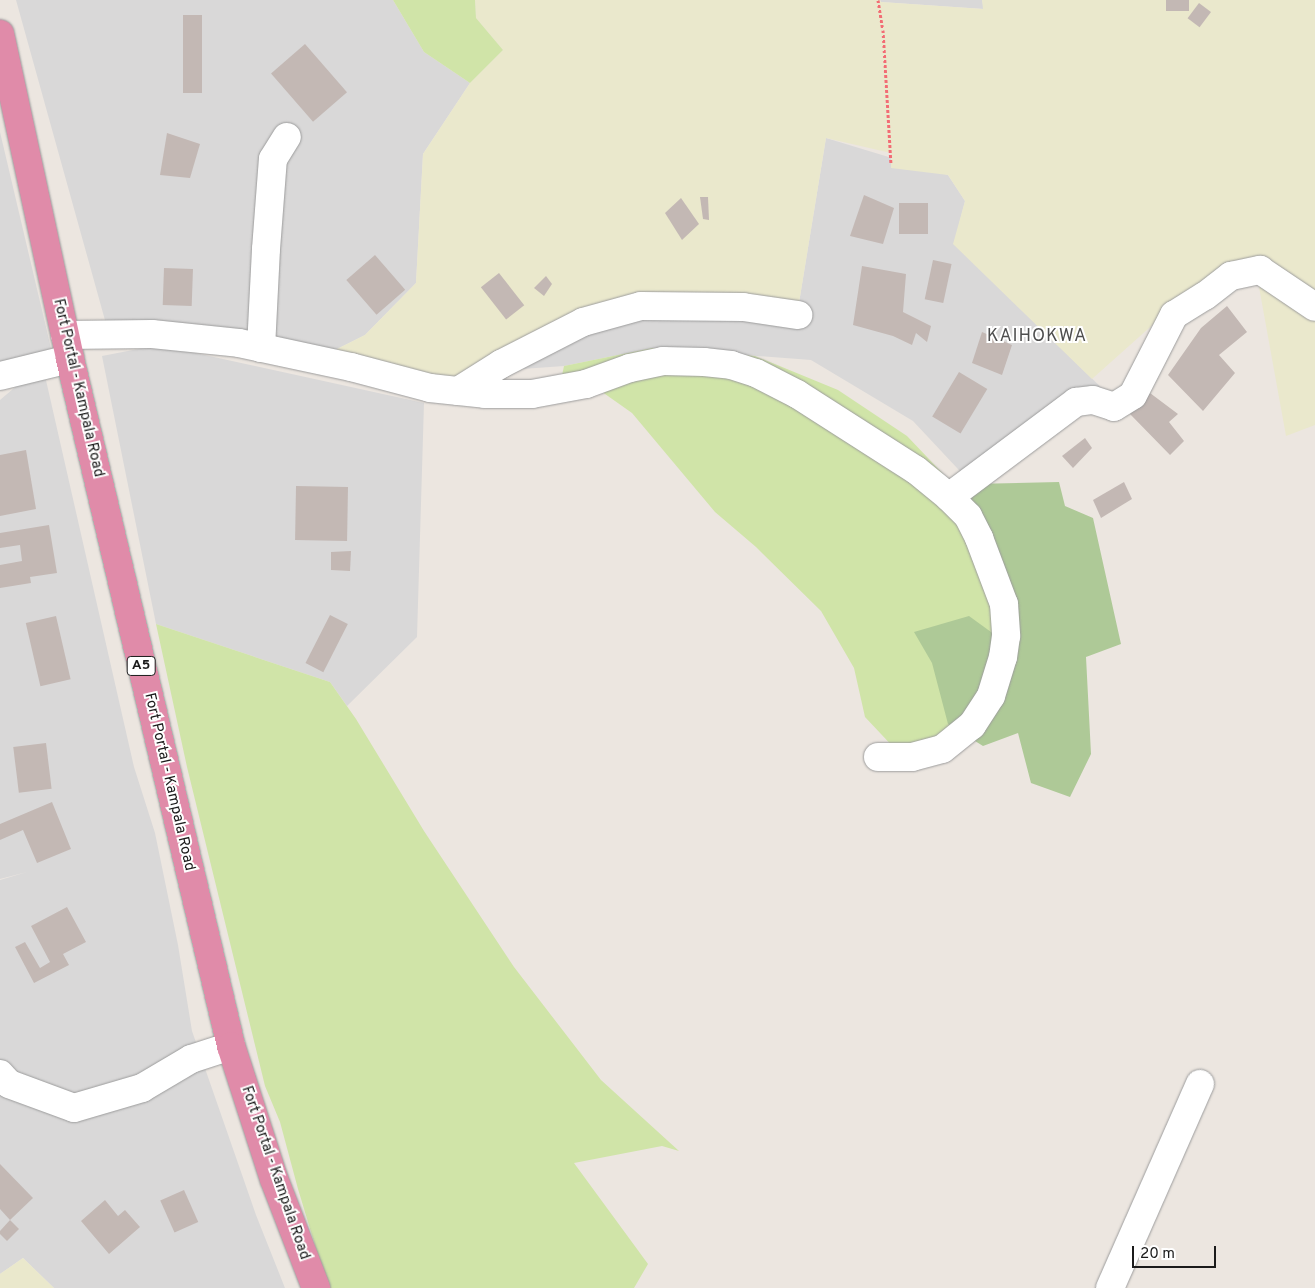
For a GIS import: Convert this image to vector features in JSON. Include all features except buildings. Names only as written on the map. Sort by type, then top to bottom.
[{"type":"highway","name":"Fort Portal - Kampala Road","points":[[0,34],[68,347],[231,1046],[278,1188],[316,1288]]},
{"type":"street","points":[[261,348],[273,159],[287,137]]},
{"type":"street","points":[[949,497],[1076,402],[1093,400],[1114,407],[1134,395],[1174,315],[1205,296],[1231,276],[1260,270],[1315,307]]},
{"type":"street","points":[[458,392],[501,364],[574,326],[641,306],[743,307],[798,315]]},
{"type":"street","points":[[0,376],[68,347],[152,334],[239,343],[351,367],[430,388],[485,394],[532,394],[586,384],[630,368],[663,362],[704,362],[731,365],[756,373],[797,394],[916,470],[949,497],[968,516],[979,538],[1004,604],[1006,636],[1003,657],[991,696],[972,725],[942,749],[912,757],[878,757]]},
{"type":"street","points":[[0,1074],[9,1084],[74,1108],[142,1088],[191,1059],[231,1046]]},
{"type":"street","points":[[1110,1288],[1200,1084]]},
{"type":"path","points":[[878,0],[883,30],[891,162]]},
{"type":"shaded area","points":[[16,0],[393,0],[424,52],[470,83],[423,154],[416,283],[365,335],[319,358],[108,331]]},
{"type":"shaded area","points":[[475,0],[880,0],[881,2],[983,9],[982,0],[1315,0],[1315,425],[1286,436],[1255,265],[1167,312],[1092,379],[953,244],[965,201],[948,175],[891,168],[891,153],[826,138],[798,309],[636,300],[451,388],[319,358],[365,335],[416,283],[423,154],[470,83],[503,50],[476,18]]},
{"type":"shaded area","points":[[880,0],[982,0],[984,9],[881,2]]},
{"type":"shaded area","points":[[0,132],[54,361],[43,367],[134,767],[155,833],[178,945],[192,1031],[256,1215],[285,1288],[54,1288],[23,1258],[0,1274],[0,880],[27,872],[0,879],[0,400],[33,372],[0,388]]},
{"type":"shaded area","points":[[826,138],[948,175],[965,201],[954,244],[1111,397],[972,484],[913,421],[811,360],[652,348],[564,366],[465,373],[576,322],[798,309]]},
{"type":"shaded area","points":[[159,345],[424,403],[417,637],[347,706],[330,682],[156,624],[102,356]]},
{"type":"shaded area","points":[[23,1258],[54,1288],[0,1288],[0,1274]]},
{"type":"green space","points":[[393,0],[475,0],[476,18],[503,50],[470,83],[424,52]]},
{"type":"green space","points":[[652,348],[755,356],[838,390],[907,436],[968,500],[1013,649],[981,731],[897,751],[865,717],[854,668],[821,611],[756,547],[715,512],[632,413],[598,389],[558,394],[564,366]]},
{"type":"green space","points":[[1059,482],[1065,506],[1093,518],[1121,644],[1086,657],[1091,754],[1070,797],[1031,783],[1018,733],[983,746],[948,724],[932,663],[914,632],[969,616],[1013,648],[968,500],[972,484]]},
{"type":"green space","points":[[156,624],[330,682],[356,719],[424,831],[514,967],[601,1080],[679,1151],[662,1146],[574,1163],[648,1264],[634,1288],[328,1288],[280,1122],[265,1086],[187,767]]},
{"type":"district","name":"KAIHOKWA","points":[[1037,337]]}]
